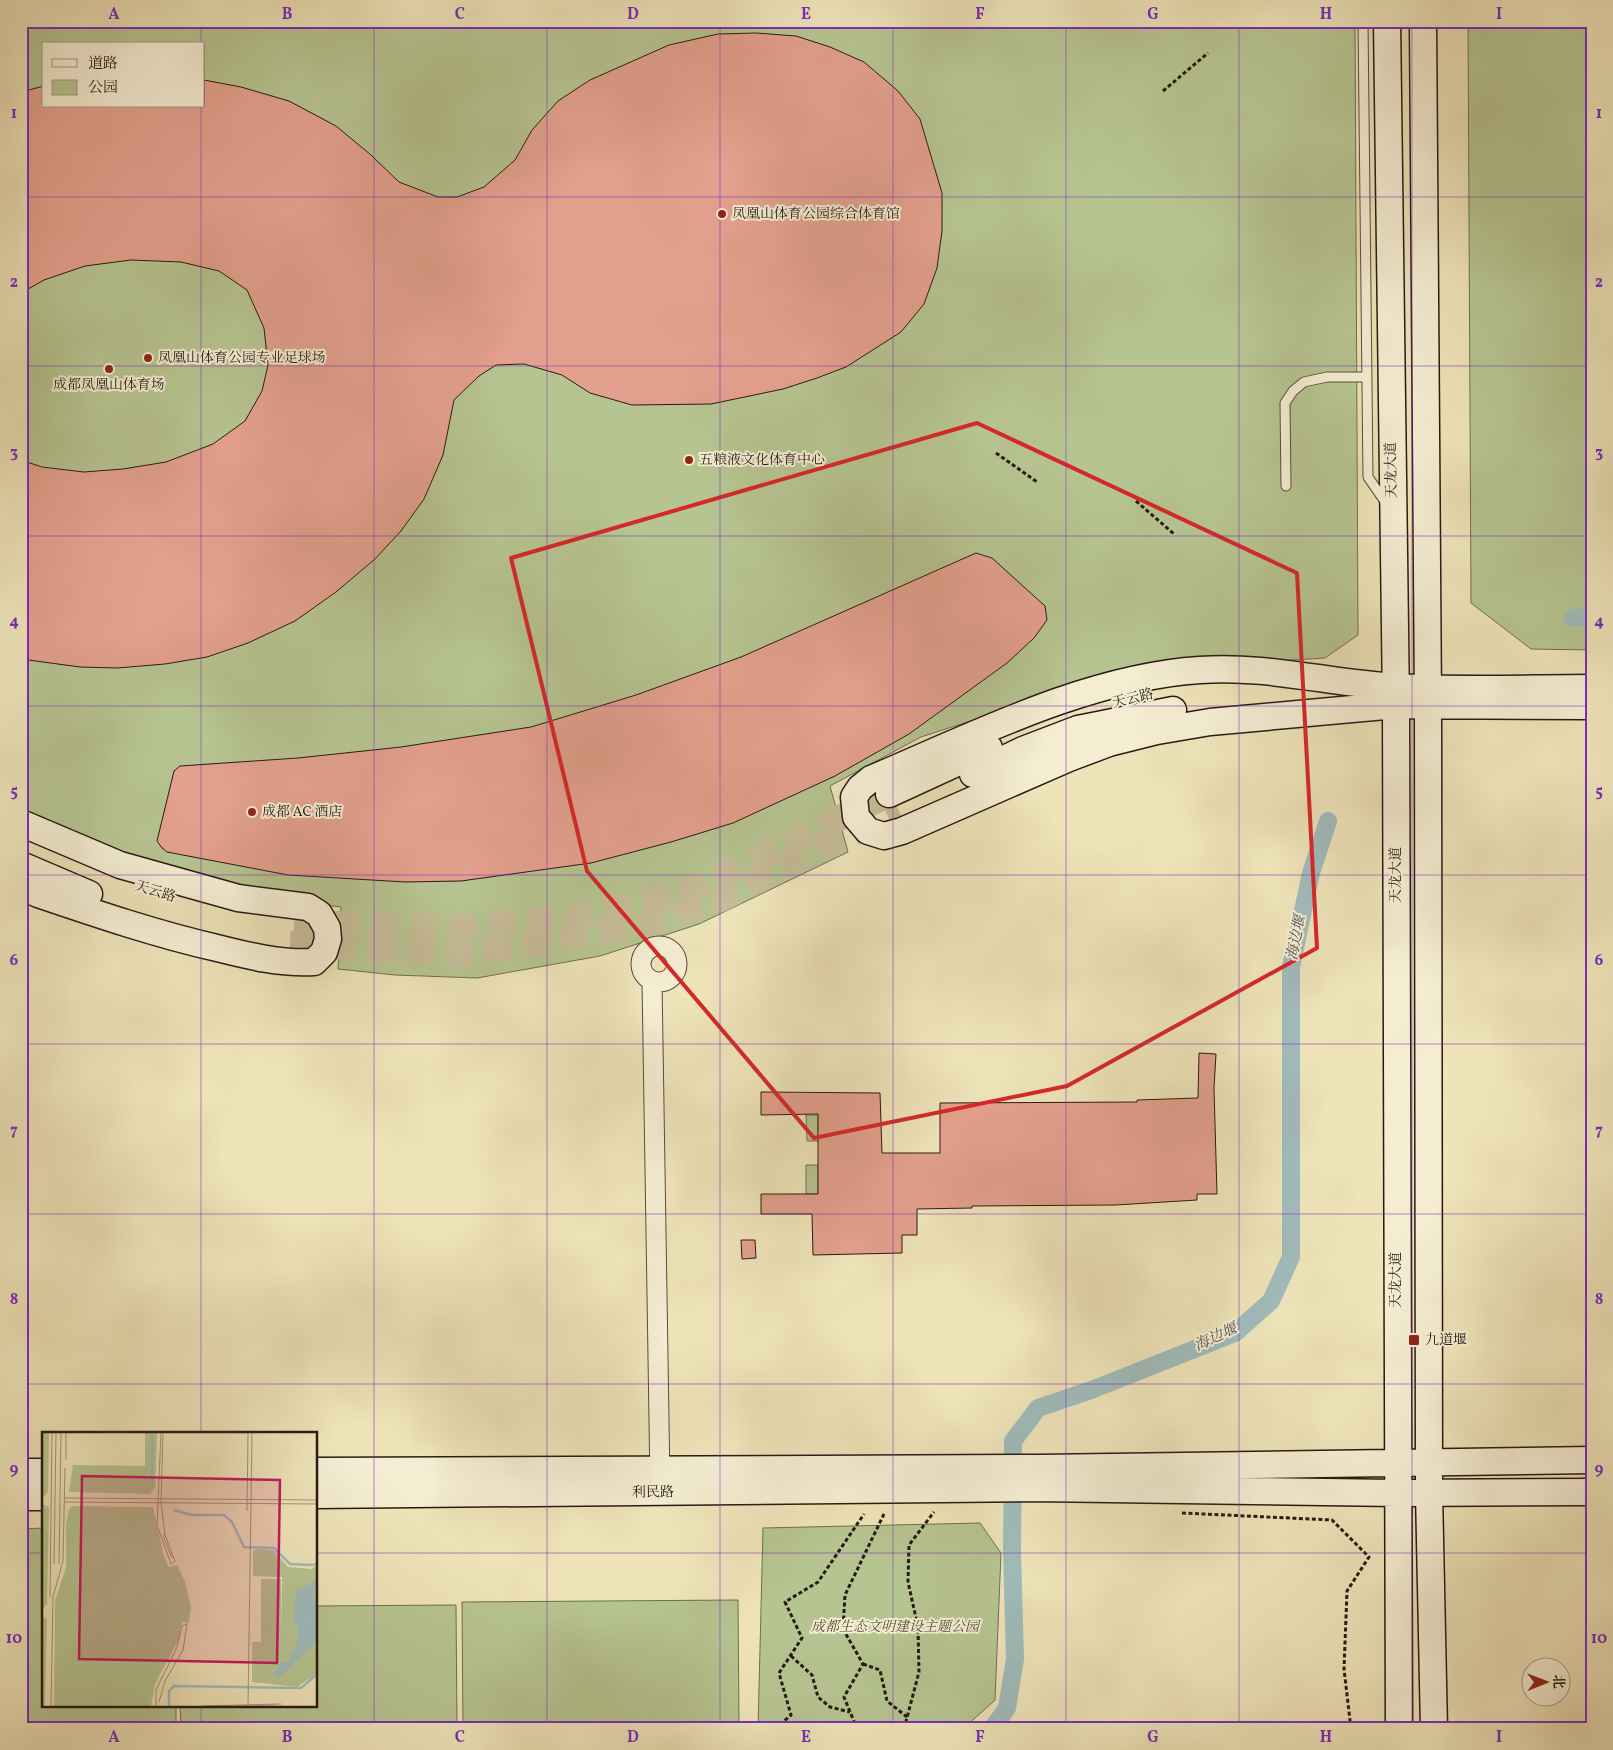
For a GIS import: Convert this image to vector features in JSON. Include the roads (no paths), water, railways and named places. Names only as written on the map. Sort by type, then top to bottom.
[{"type":"main road","name":"天龙大道","points":[[1387,21],[1395,696],[1396,1462],[1399,1729]]},
{"type":"main road","points":[[1423,21],[1428,696],[1429,1492],[1434,1729]]},
{"type":"main road","points":[[1395,696],[1244,670],[1199,670],[1126,681],[1044,706],[871,778],[860,788],[854,797],[856,817],[868,831],[884,836],[1110,743],[1210,722],[1395,696],[1592,688]]},
{"type":"main road","name":"天云路","points":[[894,802],[1043,723],[1135,697],[1198,686],[1395,696]]},
{"type":"main road","points":[[1428,696],[1592,706]]},
{"type":"main road","points":[[21,823],[120,865],[238,898],[308,907],[319,914],[327,928],[328,939],[324,952],[314,962],[292,963],[248,956],[161,935],[38,894],[21,886]]},
{"type":"main road","name":"天云路","points":[[21,842],[124,883],[292,933],[249,940],[170,919],[76,890],[21,865]]},
{"type":"main road","points":[[1038,1478],[1396,1462],[1592,1460]]},
{"type":"main road","name":"利民路","points":[[318,1470],[666,1481]]},
{"type":"main road","points":[[21,1472],[42,1472]]},
{"type":"main road","points":[[1038,1478],[1397,1493],[1592,1492]]},
{"type":"main road","name":"利民路","points":[[318,1495],[666,1481],[1038,1478]]},
{"type":"main road","points":[[21,1497],[42,1497]]},
{"type":"street","points":[[658,982],[666,1481]]},
{"type":"lane","points":[[1363,21],[1368,477],[1393,512]]},
{"type":"lane","points":[[1286,486],[1285,403],[1293,391],[1304,382],[1327,377],[1367,377]]},
{"type":"waterway","name":"海边堰","points":[[1573,618],[1592,617]]},
{"type":"waterway","name":"海边堰","points":[[992,1729],[1007,1708],[1015,1659],[1012,1551],[1013,1441],[1038,1408],[1094,1389],[1235,1333],[1271,1301],[1291,1257],[1291,967],[1311,873],[1328,821]]},
{"type":"tunnel","points":[[294,923],[467,927],[576,916],[686,892],[889,794]]},
{"type":"tunnel","points":[[290,944],[468,954],[646,924],[719,900],[898,809]]},
{"type":"place","name":"凤凰山体育公园综合体育馆","points":[[722,214]]},
{"type":"place","name":"凤凰山体育公园专业足球场","points":[[148,358]]},
{"type":"place","name":"成都凤凰山体育场","points":[[109,369]]},
{"type":"place","name":"五粮液文化体育中心","points":[[689,460]]},
{"type":"place","name":"成都 AC 酒店","points":[[252,812]]},
{"type":"place","name":"九道堰","points":[[1414,1340]]},
{"type":"park label","name":"成都生态文明建设主题公园","points":[[895,1627]]}]
